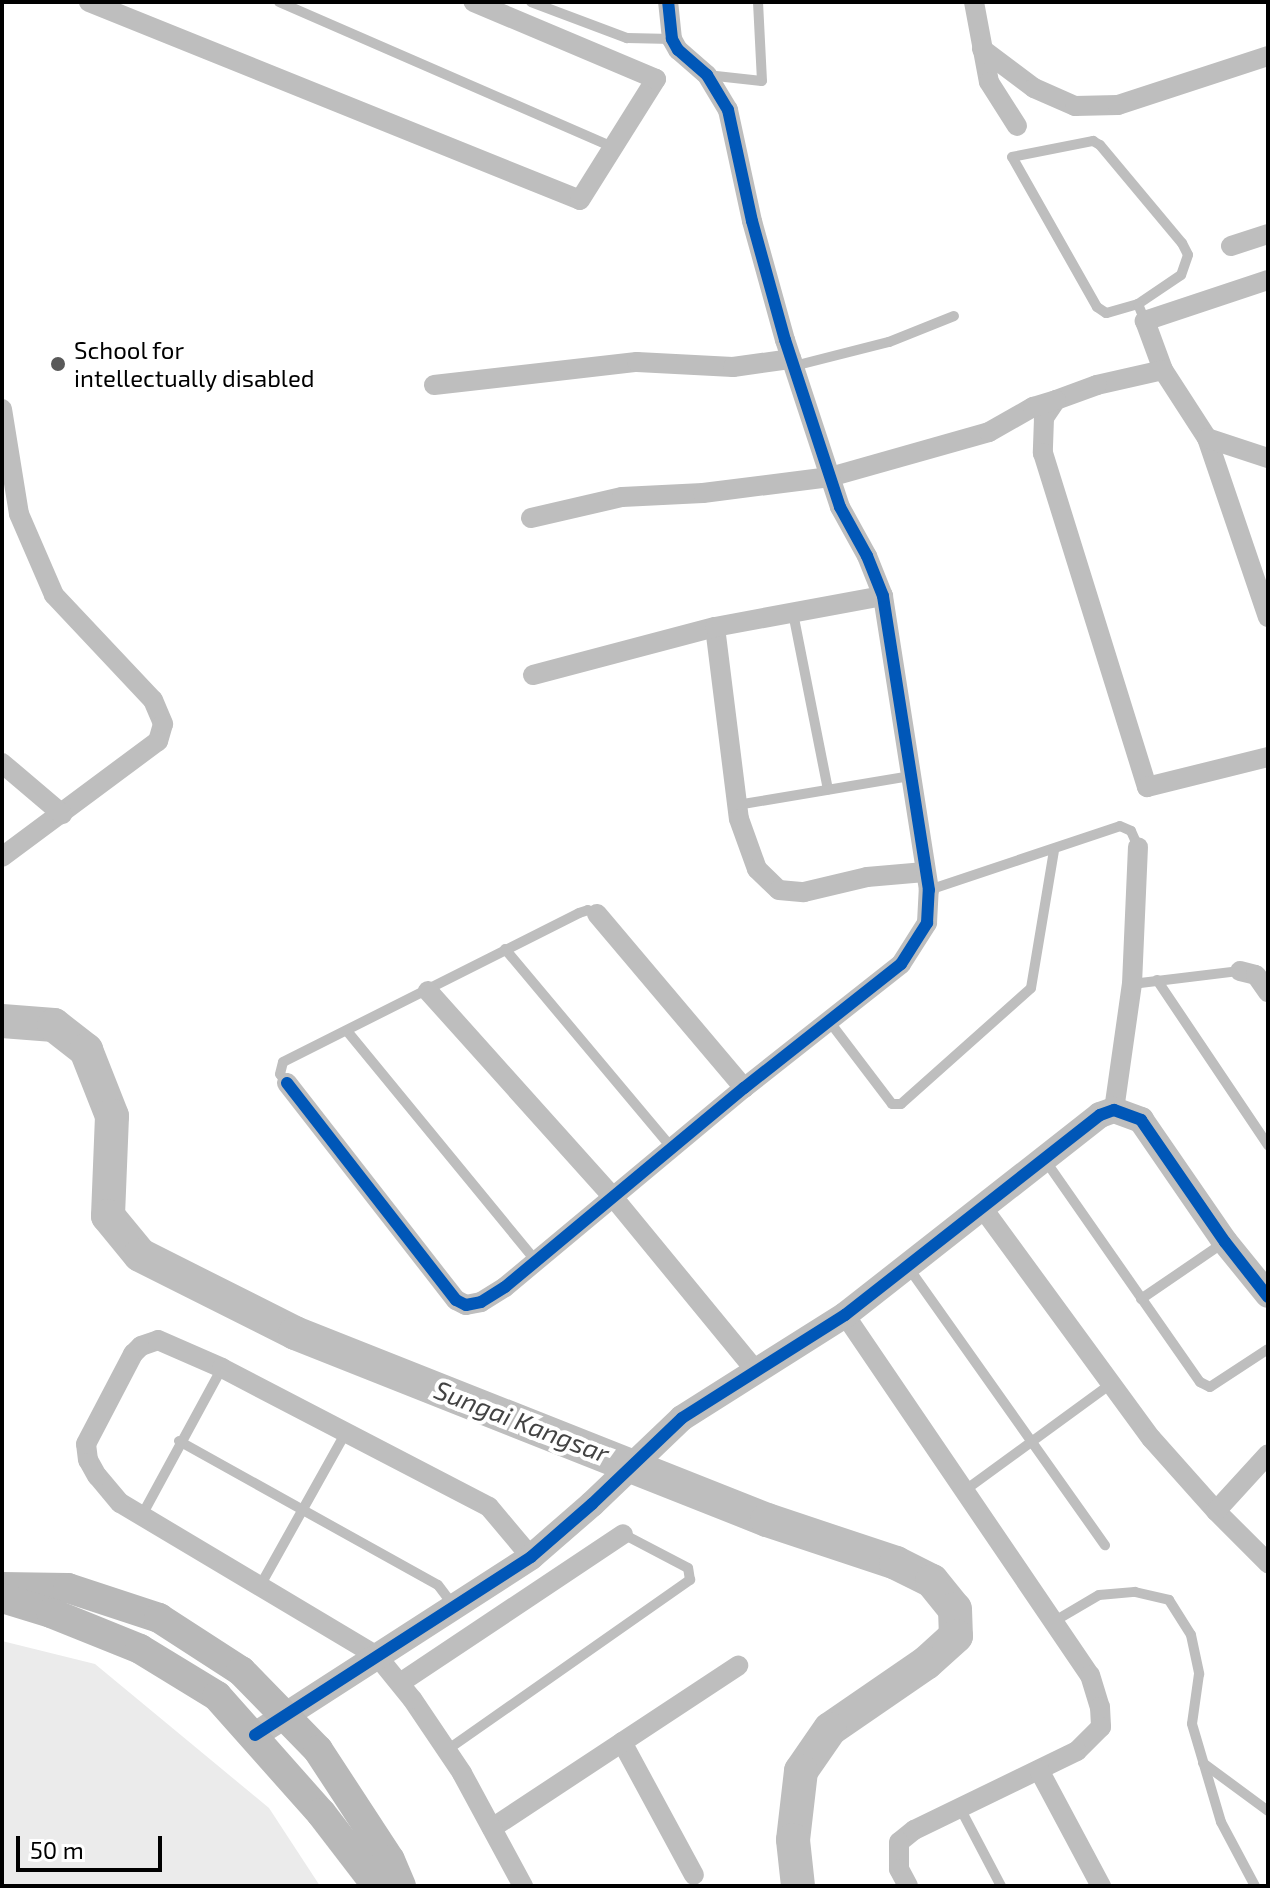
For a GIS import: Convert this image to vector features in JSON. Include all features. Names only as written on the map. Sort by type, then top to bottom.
[{"type":"main road","points":[[2,1587],[68,1588],[159,1618],[241,1671],[318,1750],[390,1860],[401,1886]]},
{"type":"main road","points":[[2,1598],[51,1613],[140,1649],[217,1696],[255,1735],[377,1886]]},
{"type":"street","points":[[89,2],[118,6],[580,200],[656,79],[474,2]]},
{"type":"street","points":[[287,1083],[456,1300],[466,1305],[481,1302],[536,1261],[744,1088],[901,964],[927,923],[927,881],[883,596],[867,556],[840,507],[793,363],[752,221],[728,110],[707,75],[678,50],[672,39],[668,2]]},
{"type":"street","points":[[974,2],[989,82],[1017,126]]},
{"type":"street","points":[[982,49],[1034,88],[1075,106],[1118,105],[1268,56]]},
{"type":"street","points":[[1231,246],[1268,234]]},
{"type":"street","points":[[1268,280],[1141,312],[1163,370],[1207,438],[1268,617]]},
{"type":"street","points":[[434,385],[637,362],[733,367],[793,363]]},
{"type":"street","points":[[531,518],[622,497],[703,493],[830,477],[989,432],[1033,407],[1097,385],[1163,370]]},
{"type":"street","points":[[1056,400],[1044,418],[1043,453],[1147,787],[1268,757]]},
{"type":"street","points":[[2,409],[11,517],[54,595],[153,700],[163,724],[158,741],[2,857]]},
{"type":"street","points":[[1207,438],[1268,458]]},
{"type":"street","points":[[533,675],[715,627],[883,596]]},
{"type":"street","points":[[715,627],[737,805],[757,869],[779,890],[804,892],[867,877],[927,881]]},
{"type":"street","points":[[2,763],[62,814]]},
{"type":"street","points":[[1114,1110],[1132,984],[1138,847]]},
{"type":"street","points":[[597,914],[744,1088]]},
{"type":"street","points":[[1240,971],[1256,975],[1268,992]]},
{"type":"street","points":[[428,991],[613,1197],[756,1371]]},
{"type":"street","points":[[255,1735],[531,1557],[682,1418],[845,1315],[984,1210],[1100,1115],[1114,1110],[1141,1120],[1225,1242],[1268,1296]]},
{"type":"street","points":[[984,1210],[1151,1438],[1216,1511],[1268,1563]]},
{"type":"street","points":[[845,1315],[1090,1675],[1100,1707],[1101,1727],[1077,1751],[914,1830],[899,1842],[899,1869],[908,1886]]},
{"type":"street","points":[[523,1886],[447,1750],[377,1656],[141,1517],[107,1489],[85,1453],[86,1444],[133,1354],[141,1346],[158,1340],[222,1368],[489,1507],[531,1557]]},
{"type":"street","points":[[1216,1511],[1268,1454]]},
{"type":"street","points":[[400,1683],[623,1534]]},
{"type":"street","points":[[492,1828],[738,1666]]},
{"type":"street","points":[[622,1742],[694,1875]]},
{"type":"street","points":[[1039,1770],[1101,1886]]},
{"type":"lane","points":[[279,2],[613,147]]},
{"type":"lane","points":[[531,2],[627,38],[672,39]]},
{"type":"lane","points":[[707,75],[762,81],[758,2]]},
{"type":"lane","points":[[1084,142],[1100,145],[1182,243],[1188,255],[1181,275],[1141,312],[1106,313],[1097,307],[1012,161],[1016,154],[1084,142]]},
{"type":"lane","points":[[793,363],[889,342],[954,316]]},
{"type":"lane","points":[[793,613],[828,790]]},
{"type":"lane","points":[[737,805],[910,776]]},
{"type":"lane","points":[[927,881],[1054,850],[1120,826],[1131,831],[1138,847]]},
{"type":"lane","points":[[829,1021],[892,1104],[901,1104],[1031,988],[1054,850]]},
{"type":"lane","points":[[287,1083],[280,1074],[282,1063],[579,913],[588,910],[597,914]]},
{"type":"lane","points":[[505,949],[672,1148]]},
{"type":"lane","points":[[1132,984],[1240,971]]},
{"type":"lane","points":[[1157,980],[1268,1145]]},
{"type":"lane","points":[[347,1031],[536,1261]]},
{"type":"lane","points":[[1045,1160],[1190,1371],[1210,1387],[1268,1349]]},
{"type":"lane","points":[[1141,1299],[1225,1242]]},
{"type":"lane","points":[[908,1267],[1105,1545]]},
{"type":"lane","points":[[141,1517],[179,1441],[222,1368]]},
{"type":"lane","points":[[964,1491],[1111,1384]]},
{"type":"lane","points":[[260,1586],[300,1509],[346,1432]]},
{"type":"lane","points":[[179,1441],[438,1585],[455,1606]]},
{"type":"lane","points":[[447,1750],[690,1580],[688,1568],[623,1534]]},
{"type":"lane","points":[[1053,1622],[1099,1595],[1135,1592],[1169,1600],[1191,1635],[1199,1674],[1192,1724],[1203,1763],[1221,1822],[1255,1886]]},
{"type":"lane","points":[[1203,1763],[1268,1811]]},
{"type":"lane","points":[[960,1808],[1001,1886]]},
{"type":"shaded area","points":[[2,1641],[95,1664],[269,1808],[320,1886],[2,1886]]},
{"type":"waterway","name":"Sungai Kangsar","points":[[2,1021],[54,1025],[86,1050],[112,1116],[108,1216],[140,1255],[295,1333],[767,1520],[896,1563],[932,1581],[955,1609],[956,1636],[926,1663],[830,1729],[801,1771],[793,1840],[798,1886]]},
{"type":"cycle path","points":[[287,1083],[456,1300],[466,1305],[481,1302],[505,1287],[744,1088],[901,964],[927,923],[929,890],[883,596],[867,556],[840,507],[785,340],[752,221],[728,110],[707,75],[678,50],[672,39],[668,2]]},
{"type":"cycle path","points":[[255,1735],[531,1557],[682,1418],[845,1315],[1100,1115],[1114,1110],[1141,1120],[1225,1242],[1268,1297]]},
{"type":"place","name":"School for intellectually disabled","points":[[58,364]]}]
